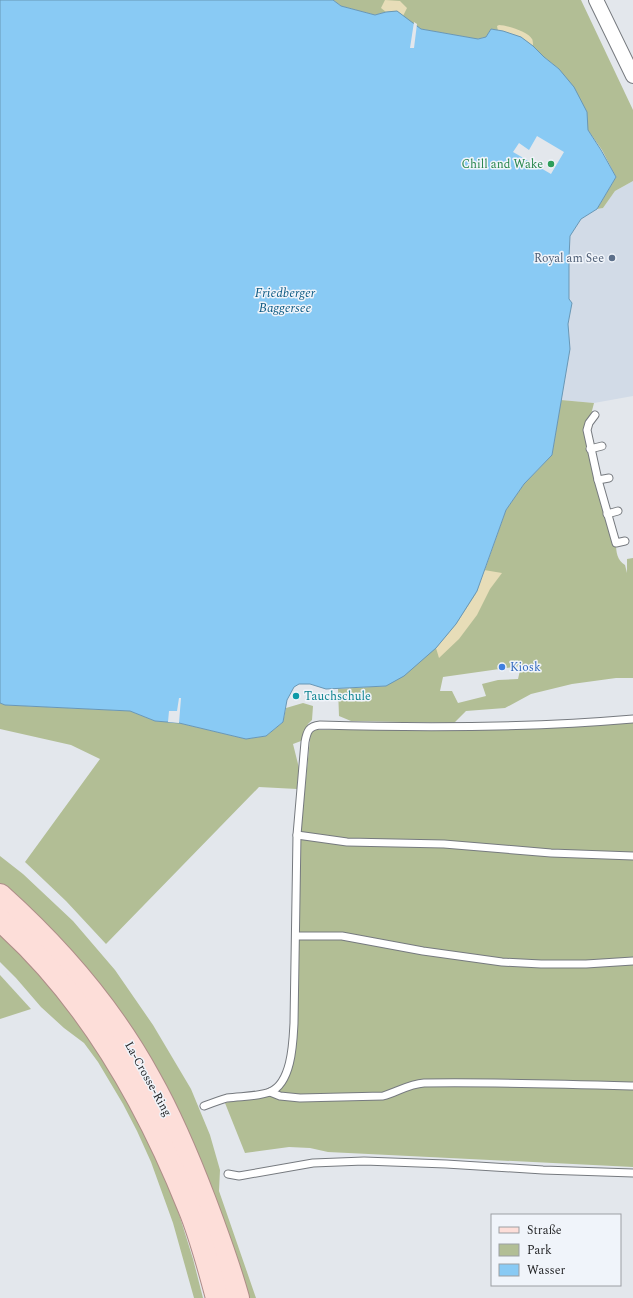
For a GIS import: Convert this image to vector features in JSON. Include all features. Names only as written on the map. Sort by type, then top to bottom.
[{"type":"main road","name":"La-Crosse-Ring","points":[[0,895],[27,919],[76,972],[121,1032],[150,1079],[184,1149],[214,1226],[238,1298]]},
{"type":"main road","name":"La-Crosse-Ring","points":[[0,920],[33,952],[80,1008],[110,1050],[128,1081],[141,1104],[174,1172],[190,1210],[217,1298]]},
{"type":"street","points":[[596,0],[633,76]]},
{"type":"lane","points":[[595,415],[586,430],[590,448],[616,543],[625,541]]},
{"type":"lane","points":[[590,448],[602,446]]},
{"type":"lane","points":[[598,480],[609,478]]},
{"type":"lane","points":[[607,514],[618,512]]},
{"type":"lane","points":[[204,1106],[226,1099],[258,1095],[276,1089],[285,1074],[290,1059],[293,1044],[297,835],[306,733],[310,728],[314,726],[388,727],[517,725],[633,719]]},
{"type":"lane","points":[[297,835],[347,842],[444,844],[550,854],[633,856]]},
{"type":"lane","points":[[296,936],[342,936],[430,952],[502,962],[586,964],[633,961]]},
{"type":"lane","points":[[270,1092],[280,1096],[308,1098],[383,1096],[392,1094],[415,1084],[424,1083],[541,1083],[563,1085],[582,1083],[633,1086]]},
{"type":"lane","points":[[228,1174],[239,1176],[313,1163],[364,1161],[633,1173]]},
{"type":"shaded area","points":[[633,181],[633,396],[594,403],[561,400],[570,349],[568,324],[572,303],[569,299],[570,236],[581,219],[597,209],[603,208],[615,191]]},
{"type":"green space","points":[[333,0],[581,0],[633,110],[633,181],[615,191],[603,208],[597,209],[616,177],[602,150],[588,130],[559,69],[533,46],[503,31],[491,29],[486,37],[477,39],[421,29],[410,22],[386,12],[375,15],[341,6]]},
{"type":"green space","points":[[561,400],[594,403],[587,430],[616,543],[616,550],[620,561],[625,565],[627,573],[627,559],[633,558],[633,678],[616,678],[572,684],[531,694],[505,708],[466,711],[454,723],[351,721],[339,716],[338,689],[386,686],[477,592],[506,510],[524,484],[552,455]],"holes":[[[521,666],[518,679],[498,680],[482,684],[486,696],[458,703],[452,691],[440,691],[443,677]]]},
{"type":"green space","points":[[0,703],[5,705],[130,711],[155,721],[179,723],[246,739],[266,736],[283,722],[286,708],[303,703],[313,706],[312,720],[308,724],[301,741],[293,744],[299,768],[297,789],[259,787],[106,944],[66,901],[25,862],[100,759],[71,745],[0,729]]},
{"type":"green space","points":[[633,723],[633,1167],[328,1152],[310,1148],[289,1147],[245,1153],[225,1103],[276,1093],[282,1087],[290,1073],[296,1048],[300,836],[311,730],[528,728]]},
{"type":"green space","points":[[0,856],[23,874],[73,921],[115,970],[153,1025],[191,1089],[210,1135],[220,1170],[219,1191],[256,1298],[246,1298],[50,931],[0,884]]},
{"type":"green space","points":[[0,931],[32,960],[104,1053],[161,1164],[179,1214],[203,1298],[194,1298],[173,1223],[151,1162],[123,1104],[98,1062],[84,1043],[64,1028],[41,1007],[0,962]]},
{"type":"green space","points":[[0,975],[31,1009],[0,1019]]},
{"type":"sand","points":[[385,0],[400,1],[407,8],[403,16],[397,11],[386,12],[381,8]]},
{"type":"sand","points":[[499,25],[522,31],[527,34],[532,40],[533,46],[521,37],[498,31],[497,26]]},
{"type":"sand","points":[[484,570],[502,573],[490,589],[477,615],[459,639],[439,658],[436,648],[456,624],[477,592]]},
{"type":"water","name":"Friedberger Baggersee","points":[[0,0],[333,0],[341,6],[375,15],[397,11],[421,29],[478,39],[486,37],[491,29],[521,37],[559,69],[574,87],[587,112],[588,130],[616,177],[597,209],[581,219],[570,236],[569,299],[572,303],[568,324],[570,349],[552,455],[524,484],[506,510],[477,591],[456,624],[436,648],[404,676],[386,686],[326,689],[310,684],[299,684],[294,687],[287,700],[283,722],[266,736],[246,739],[179,723],[155,721],[130,711],[5,705],[0,703]]},
{"type":"pier","points":[[414,22],[417,24],[414,48],[410,48]]},
{"type":"pier","points":[[537,136],[564,152],[551,174],[513,152],[519,143],[529,150]]},
{"type":"pier","points":[[179,698],[181,698],[179,723],[168,722],[169,711],[177,711]]},
{"type":"place","name":"Chill and Wake","points":[[551,164]]},
{"type":"place","name":"Royal am See","points":[[612,258]]},
{"type":"place","name":"Kiosk","points":[[502,667]]},
{"type":"place","name":"Tauchschule","points":[[296,696]]}]
